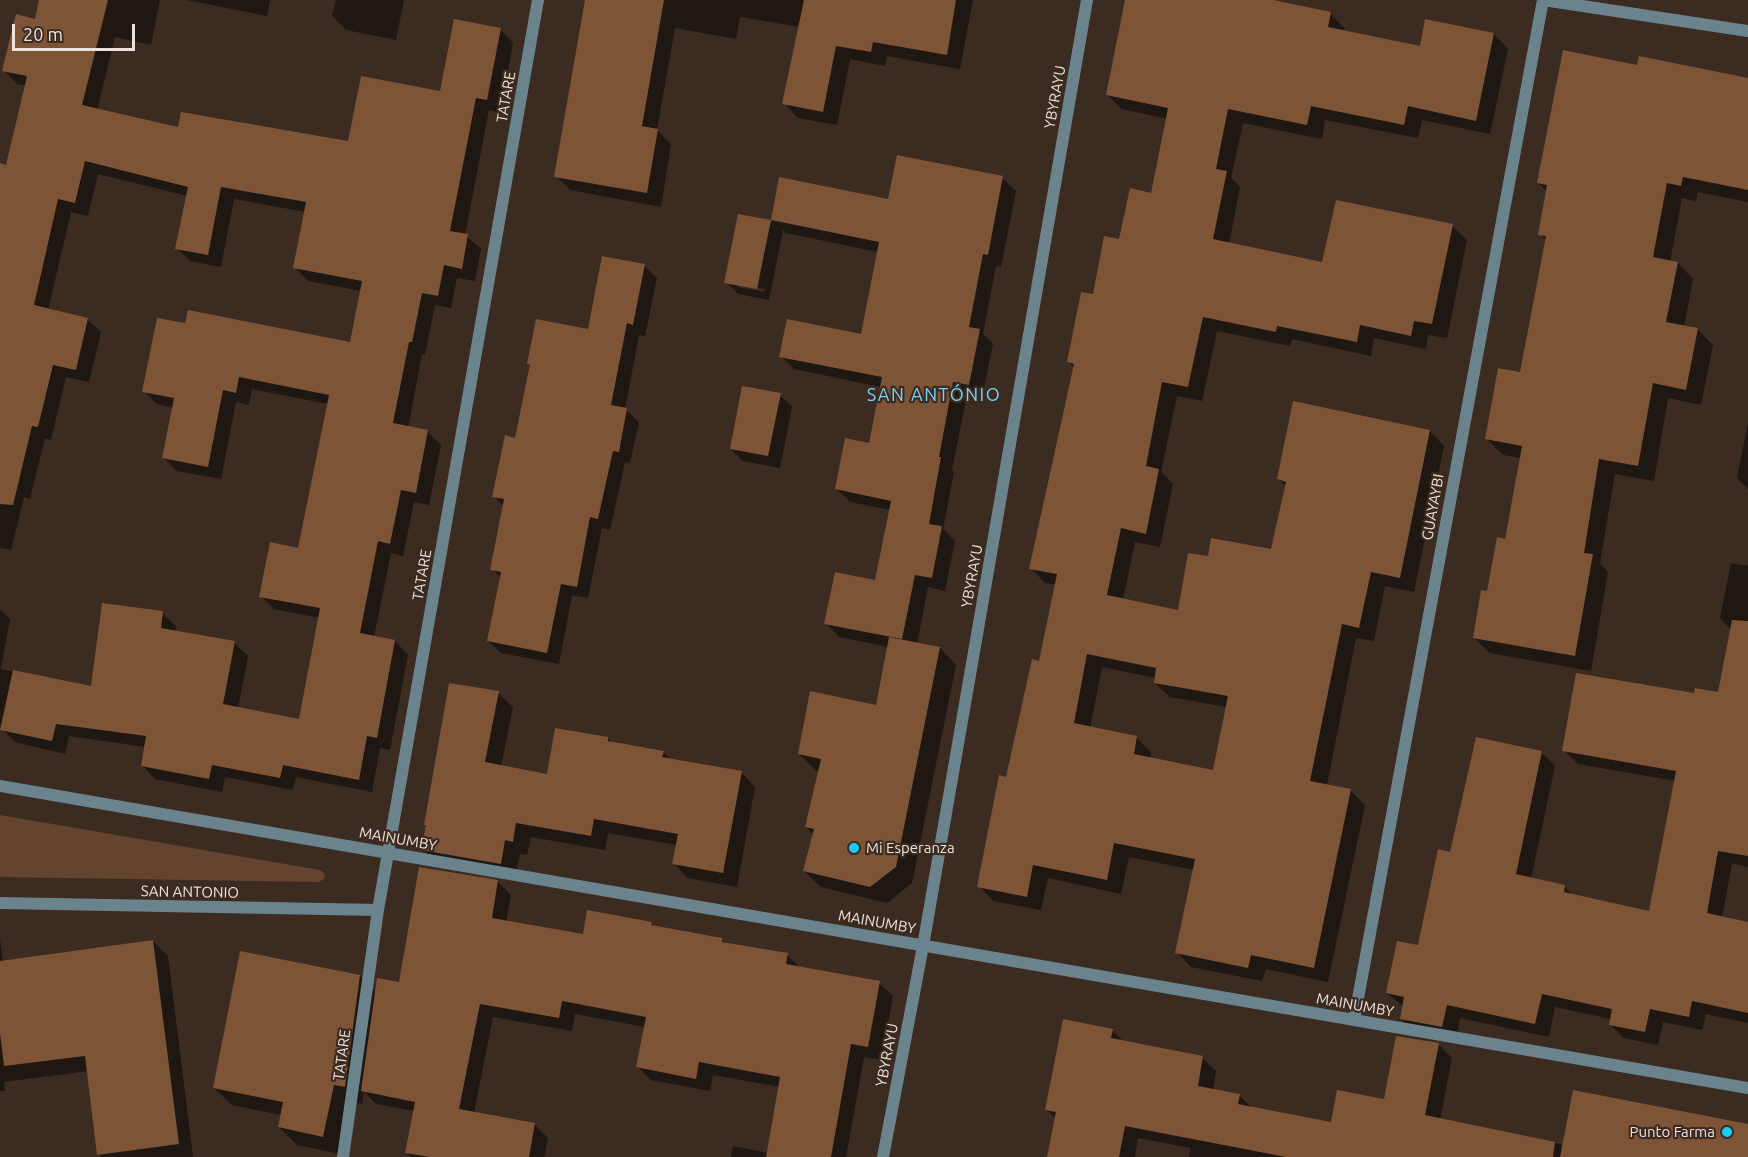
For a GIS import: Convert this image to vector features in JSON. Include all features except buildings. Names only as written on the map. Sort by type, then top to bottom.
[{"type":"street","name":"TATARE","points":[[343,1157],[378,910],[538,0]]},
{"type":"street","name":"YBYRAYU","points":[[883,1157],[923,946],[1087,0]]},
{"type":"street","points":[[1543,0],[1748,31]]},
{"type":"street","name":"GUAYAYBI","points":[[1354,1020],[1543,0]]},
{"type":"street","name":"MAINUMBY","points":[[0,786],[1748,1088]]},
{"type":"street","name":"SAN ANTONIO","points":[[0,903],[378,910]]},
{"type":"shaded area","points":[[0,815],[320,870],[324,873],[325,878],[319,882],[0,877]]},
{"type":"place","name":"Mi Esperanza","points":[[854,848]]},
{"type":"place","name":"Punto Farma","points":[[1727,1132]]},
{"type":"district","name":"SAN ANTÓNIO","points":[[934,395]]}]
